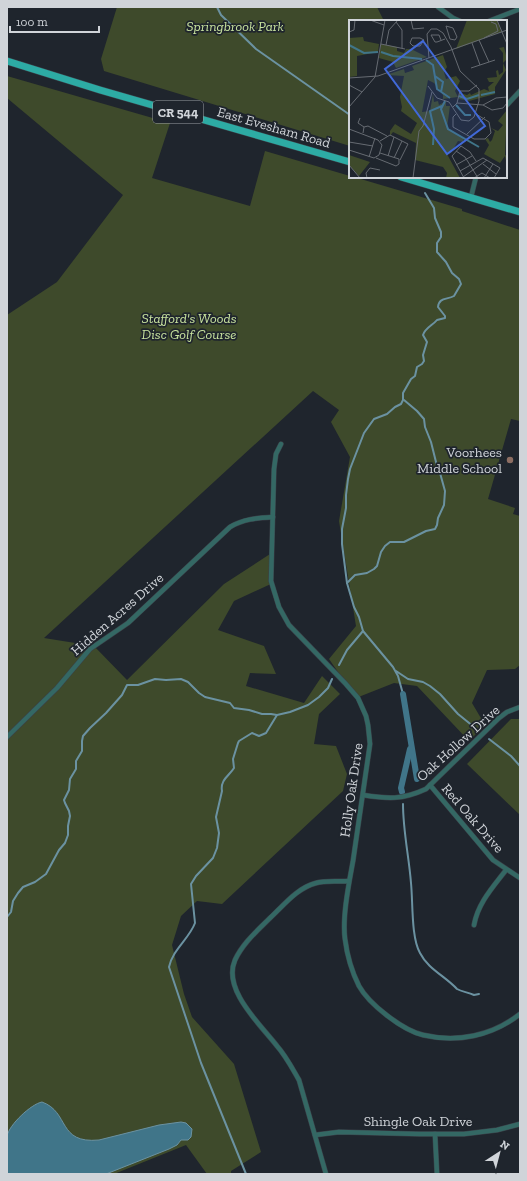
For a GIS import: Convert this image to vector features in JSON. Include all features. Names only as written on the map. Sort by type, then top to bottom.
[{"type":"main road","name":"East Evesham Road","points":[[7,61],[100,90],[349,162]]},
{"type":"main road","points":[[404,178],[520,212]]},
{"type":"street","points":[[438,7],[458,20]]},
{"type":"street","points":[[492,20],[520,9]]},
{"type":"street","points":[[507,105],[520,91]]},
{"type":"street","points":[[471,197],[476,178]]},
{"type":"street","name":"Holly Oak Drive","points":[[281,444],[276,454],[274,469],[271,581],[279,607],[289,625],[345,683],[360,703],[366,716],[369,730],[370,744],[349,882],[345,925],[345,939],[349,958],[359,986],[365,994],[391,1019],[419,1034],[450,1039],[480,1035],[502,1026],[520,1014]]},
{"type":"street","name":"Hidden Acres Drive","points":[[7,737],[57,688],[90,649],[128,623],[230,527],[247,519],[273,517]]},
{"type":"street","name":"Oak Hollow Drive","points":[[363,795],[400,798],[426,789],[499,718],[520,707]]},
{"type":"street","name":"Red Oak Drive","points":[[430,785],[493,860],[520,878]]},
{"type":"street","points":[[474,925],[476,914],[481,904],[506,870]]},
{"type":"street","points":[[326,1174],[298,1080],[292,1067],[279,1048],[242,1003],[234,983],[232,972],[234,961],[249,938],[296,893],[317,882],[349,882]]},
{"type":"street","name":"Shingle Oak Drive","points":[[315,1135],[340,1132],[435,1134],[477,1132],[497,1130],[520,1124]]},
{"type":"street","points":[[435,1134],[436,1174]]},
{"type":"green space","name":"Springbrook Park","points":[[117,7],[377,7],[384,20],[349,20],[349,146],[104,71],[101,59]]},
{"type":"green space","name":"Stafford's Woods Disc Golf Course","points":[[7,76],[170,123],[152,178],[250,206],[265,151],[349,176],[349,178],[357,178],[462,209],[462,211],[520,230],[520,421],[511,419],[488,499],[515,508],[513,514],[520,516],[520,665],[515,669],[487,670],[472,703],[485,725],[469,741],[417,686],[394,683],[356,698],[329,659],[356,626],[339,521],[350,457],[331,422],[339,410],[313,391],[44,638],[94,646],[127,680],[224,584],[270,554],[273,583],[234,601],[218,630],[264,646],[276,674],[250,673],[246,686],[304,703],[322,676],[340,694],[319,714],[314,744],[336,746],[347,774],[343,791],[222,904],[197,901],[181,916],[172,945],[184,994],[192,1017],[234,1064],[261,1152],[231,1171],[231,1174],[207,1174],[186,1145],[114,1174],[7,1174],[7,315],[57,282],[123,195],[7,98]]},
{"type":"green space","points":[[511,719],[520,719],[520,815],[467,764]]},
{"type":"water","points":[[42,1102],[51,1107],[57,1113],[70,1132],[76,1137],[86,1140],[99,1140],[159,1125],[181,1122],[186,1123],[192,1129],[191,1137],[188,1140],[181,1140],[177,1145],[169,1149],[106,1174],[7,1174],[6,1145],[9,1131],[16,1121],[27,1111]]},
{"type":"waterway","points":[[217,7],[221,15],[256,49],[349,114]]},
{"type":"waterway","points":[[403,694],[398,676],[393,667],[363,631],[354,607],[347,583],[342,544],[342,529],[350,469],[364,433],[374,419],[387,414],[401,404],[403,400],[403,393],[411,379],[415,376],[417,367],[424,361],[423,355],[427,342],[423,335],[427,328],[437,320],[445,318],[438,307],[439,304],[442,300],[454,296],[461,284],[459,279],[452,273],[446,262],[437,252],[437,243],[441,237],[441,232],[435,218],[434,208],[425,193]]},
{"type":"waterway","points":[[347,583],[355,575],[367,573],[374,569],[377,566],[381,552],[390,542],[404,542],[426,531],[435,529],[444,505],[445,491],[431,442],[425,427],[424,419],[404,400]]},
{"type":"waterway","points":[[339,665],[347,650],[363,631]]},
{"type":"waterway","points":[[396,671],[408,679],[423,682],[430,686],[440,694],[458,714],[479,731]]},
{"type":"waterway","points":[[7,917],[11,912],[13,901],[18,893],[23,887],[35,882],[46,874],[59,850],[65,843],[68,835],[70,816],[64,800],[69,790],[70,779],[76,769],[76,761],[82,751],[83,736],[122,695],[127,685],[138,685],[155,679],[181,679],[188,682],[205,697],[230,703],[234,708],[262,714],[277,715],[308,705],[328,688],[332,679]]},
{"type":"waterway","points":[[403,694],[417,779]]},
{"type":"waterway","points":[[246,1174],[201,1063],[169,967],[177,949],[189,934],[195,923],[191,884],[196,876],[213,858],[217,848],[219,833],[216,817],[222,791],[222,784],[234,768],[233,759],[238,743],[252,733],[259,736],[266,733],[277,715]]},
{"type":"waterway","points":[[489,739],[511,756],[520,766]]},
{"type":"waterway","points":[[402,792],[401,788],[410,749]]},
{"type":"waterway","points":[[403,804],[414,929],[417,946],[427,964],[457,989],[474,995],[479,994]]},
{"type":"place","name":"Voorhees Middle School","points":[[510,460]]}]
